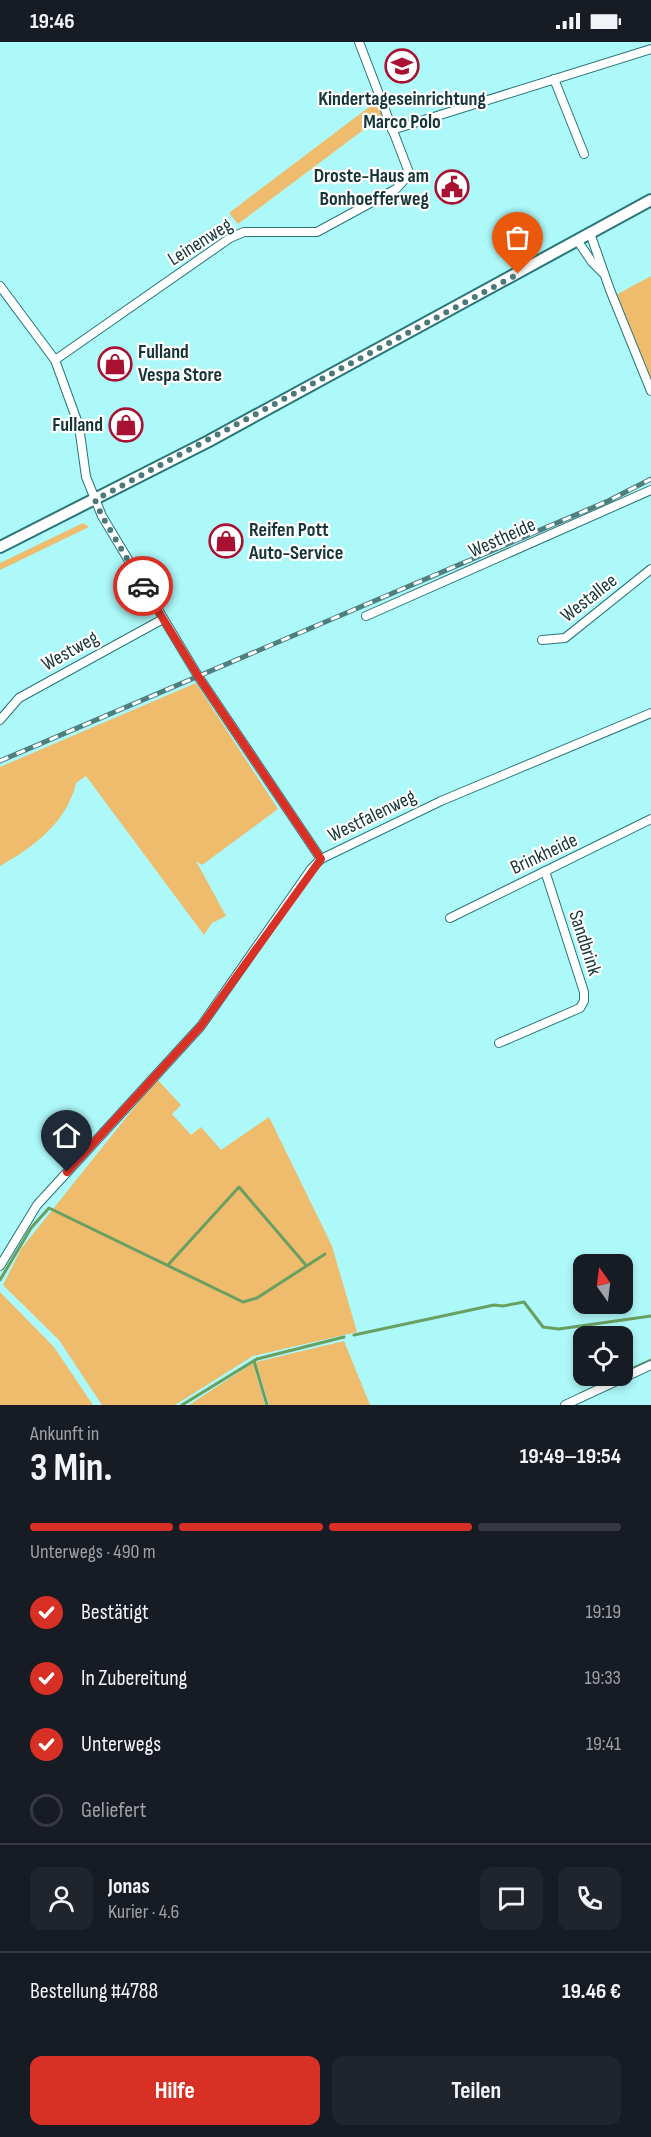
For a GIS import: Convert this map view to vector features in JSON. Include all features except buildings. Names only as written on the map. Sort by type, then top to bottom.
[{"type":"main road","points":[[0,547],[95,500],[354,363],[651,200]]},
{"type":"street","name":"Leinenweg","points":[[55,360],[230,238],[244,232],[317,232],[396,189],[406,178],[408,170],[359,42]]},
{"type":"street","points":[[392,130],[651,49]]},
{"type":"street","points":[[554,80],[584,154]]},
{"type":"street","points":[[590,233],[651,391]]},
{"type":"street","points":[[578,240],[592,262],[604,274]]},
{"type":"street","points":[[0,286],[55,360],[79,426],[86,477],[102,516],[198,676],[321,859]]},
{"type":"street","name":"Westheide","points":[[366,616],[651,490]]},
{"type":"street","name":"Westallee","points":[[542,640],[564,638],[651,569]]},
{"type":"street","name":"Westweg","points":[[0,720],[19,698],[163,619]]},
{"type":"street","name":"Westfalenweg","points":[[0,1266],[37,1204],[201,1026],[321,859],[441,801],[651,713]]},
{"type":"street","name":"Brinkheide","points":[[450,918],[651,819]]},
{"type":"street","name":"Sandbrink","points":[[498,1043],[580,1008],[584,1001],[584,992],[545,871]]},
{"type":"street","points":[[565,1405],[651,1365]]},
{"type":"shaded area","points":[[377,101],[382,116],[238,224],[229,213]]},
{"type":"shaded area","points":[[651,276],[651,379],[650,379],[616,295]]},
{"type":"shaded area","points":[[83,523],[89,527],[0,570],[0,563]]},
{"type":"shaded area","points":[[196,683],[278,809],[202,865],[196,861],[226,916],[212,923],[204,935],[86,776],[76,783],[65,810],[47,832],[37,842],[0,866],[0,767]]},
{"type":"shaded area","points":[[157,1079],[181,1105],[172,1114],[191,1135],[201,1127],[221,1150],[269,1117],[332,1246],[357,1332],[253,1356],[175,1405],[102,1405],[59,1340],[3,1285],[21,1249]]},
{"type":"shaded area","points":[[0,1292],[54,1347],[93,1405],[0,1405]]},
{"type":"shaded area","points":[[344,1341],[370,1405],[269,1405],[256,1362]]},
{"type":"shaded area","points":[[253,1363],[265,1405],[189,1405]]},
{"type":"waterway","points":[[168,1265],[239,1187],[305,1264]]},
{"type":"waterway","points":[[0,1280],[31,1228],[49,1208],[243,1302],[257,1298],[325,1254]]},
{"type":"waterway","points":[[354,1335],[494,1305],[503,1306],[524,1302],[543,1327],[559,1329],[651,1316]]},
{"type":"waterway","points":[[182,1405],[257,1359],[344,1337]]},
{"type":"waterway","points":[[633,1368],[651,1360]]},
{"type":"waterway","points":[[254,1361],[267,1405]]},
{"type":"waterway","points":[[580,1394],[597,1386]]},
{"type":"railway","points":[[0,761],[608,501],[651,479]]},
{"type":"way so far","points":[[143,586],[95,500],[518,274]]},
{"type":"place","name":"Kindertageseinrichtung Marco Polo","points":[[402,66]]},
{"type":"place","name":"Droste-Haus am Bonhoefferweg","points":[[452,187]]},
{"type":"place","name":"Fulland Vespa Store","points":[[115,364]]},
{"type":"place","name":"Fulland","points":[[126,425]]},
{"type":"place","name":"Reifen Pott Auto-Service","points":[[226,541]]},
{"type":"route","points":[[67,1172],[201,1026],[311,869],[321,859],[198,676],[143,586]]}]
